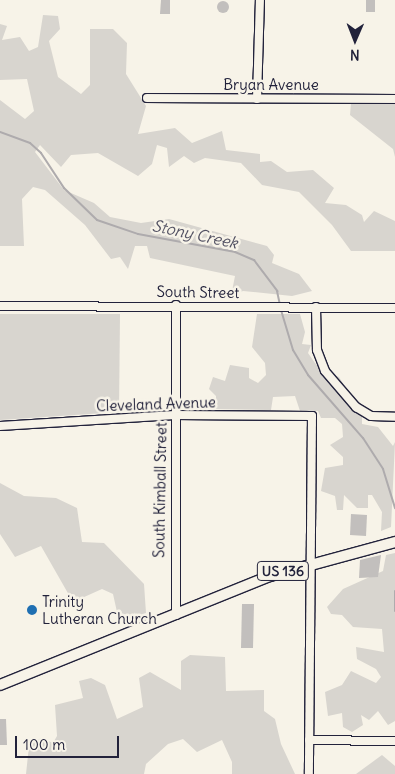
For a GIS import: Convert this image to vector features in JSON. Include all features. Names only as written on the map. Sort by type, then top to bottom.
[{"type":"main road","name":"US 136","points":[[0,685],[310,562],[390,543]]},
{"type":"street","points":[[257,99],[260,0]]},
{"type":"street","name":"Bryan Avenue","points":[[147,98],[395,99]]},
{"type":"street","name":"South Street","points":[[0,306],[176,305],[395,308]]},
{"type":"street","name":"South Kimball Street","points":[[176,305],[174,415],[176,615]]},
{"type":"street","points":[[316,307],[317,350],[325,371],[356,407],[371,416],[395,417]]},
{"type":"street","name":"Cleveland Avenue","points":[[0,426],[174,415],[312,416],[310,562]]},
{"type":"street","points":[[309,774],[310,562]]},
{"type":"street","points":[[309,740],[395,741]]},
{"type":"shaded area","points":[[43,15],[58,16],[60,29],[49,41],[58,77],[81,94],[90,85],[90,29],[113,29],[127,43],[126,74],[146,106],[138,134],[175,128],[192,143],[222,131],[226,150],[260,154],[260,162],[271,161],[287,172],[313,170],[334,188],[325,203],[346,205],[362,215],[364,222],[374,211],[395,221],[395,251],[351,251],[332,225],[299,192],[262,185],[241,163],[205,158],[194,163],[184,156],[169,167],[167,148],[157,145],[152,164],[138,176],[98,153],[71,155],[61,167],[40,145],[35,152],[64,190],[94,203],[110,217],[141,223],[169,219],[267,246],[274,255],[272,263],[299,274],[312,291],[292,296],[243,291],[231,296],[235,276],[150,258],[147,246],[135,246],[128,269],[120,257],[111,259],[85,225],[45,190],[33,187],[22,199],[24,246],[0,246],[0,100],[25,119],[34,111],[27,79],[0,80],[0,24],[7,26],[2,40],[20,37],[29,51],[38,47]]},
{"type":"shaded area","points":[[351,103],[395,103],[395,157],[393,149],[350,115]]},
{"type":"shaded area","points":[[0,314],[120,314],[119,412],[0,420]]},
{"type":"shaded area","points":[[257,314],[300,314],[305,332],[302,344],[311,345],[308,353],[315,363],[327,377],[332,374],[339,377],[362,414],[362,424],[378,427],[393,446],[395,442],[391,527],[381,531],[382,512],[372,495],[368,495],[368,508],[357,508],[344,495],[343,510],[337,510],[335,496],[321,491],[325,468],[343,465],[343,457],[330,445],[343,437],[342,424],[335,418],[321,418],[318,411],[300,411],[295,396],[273,397],[271,410],[216,409],[216,396],[209,389],[213,377],[225,381],[230,365],[249,368],[249,378],[258,383],[266,375],[265,363],[252,347]]},
{"type":"shaded area","points":[[0,483],[24,496],[56,498],[77,508],[82,542],[104,543],[144,584],[146,613],[135,618],[117,612],[113,594],[102,589],[73,602],[41,546],[15,557],[0,534]]},
{"type":"shaded area","points":[[395,553],[395,721],[388,725],[378,711],[369,720],[361,715],[363,725],[352,732],[343,727],[342,713],[328,716],[325,692],[342,685],[351,671],[376,683],[381,677],[376,669],[357,659],[356,647],[384,652],[382,629],[353,627],[342,615],[331,614],[327,607],[343,589],[383,571],[386,555]]},
{"type":"shaded area","points":[[190,655],[225,657],[226,691],[264,690],[264,711],[275,719],[281,744],[295,774],[232,774],[232,762],[222,740],[197,752],[183,739],[168,744],[146,764],[144,774],[26,774],[29,746],[41,738],[53,743],[57,736],[55,705],[83,698],[79,681],[91,678],[105,685],[117,719],[143,707],[139,678],[150,672],[181,690],[181,661]]},
{"type":"shaded area","points":[[382,755],[395,766],[395,774],[356,774]]},
{"type":"building","points":[[161,0],[170,0],[170,14],[160,14]]},
{"type":"building","points":[[366,0],[375,0],[375,12],[366,12]]},
{"type":"building","points":[[221,1],[225,1],[229,7],[225,13],[221,13],[217,9],[217,5]]},
{"type":"building","points":[[351,514],[367,515],[366,536],[350,535]]},
{"type":"building","points":[[381,555],[378,577],[359,578],[360,560]]},
{"type":"building","points":[[242,604],[254,604],[253,648],[241,648]]},
{"type":"building","points":[[0,719],[6,719],[7,745],[0,745]]},
{"type":"waterway","name":"Stony Creek","points":[[0,132],[30,143],[41,153],[64,188],[97,220],[138,234],[235,252],[254,260],[277,291],[280,305]]},
{"type":"waterway","name":"Stony Creek","points":[[281,310],[293,350],[308,375],[363,438],[383,469],[395,508]]},
{"type":"waterway","name":"Stony Creek","points":[[395,591],[395,611]]},
{"type":"place","name":"Trinity Lutheran Church","points":[[32,610]]}]
